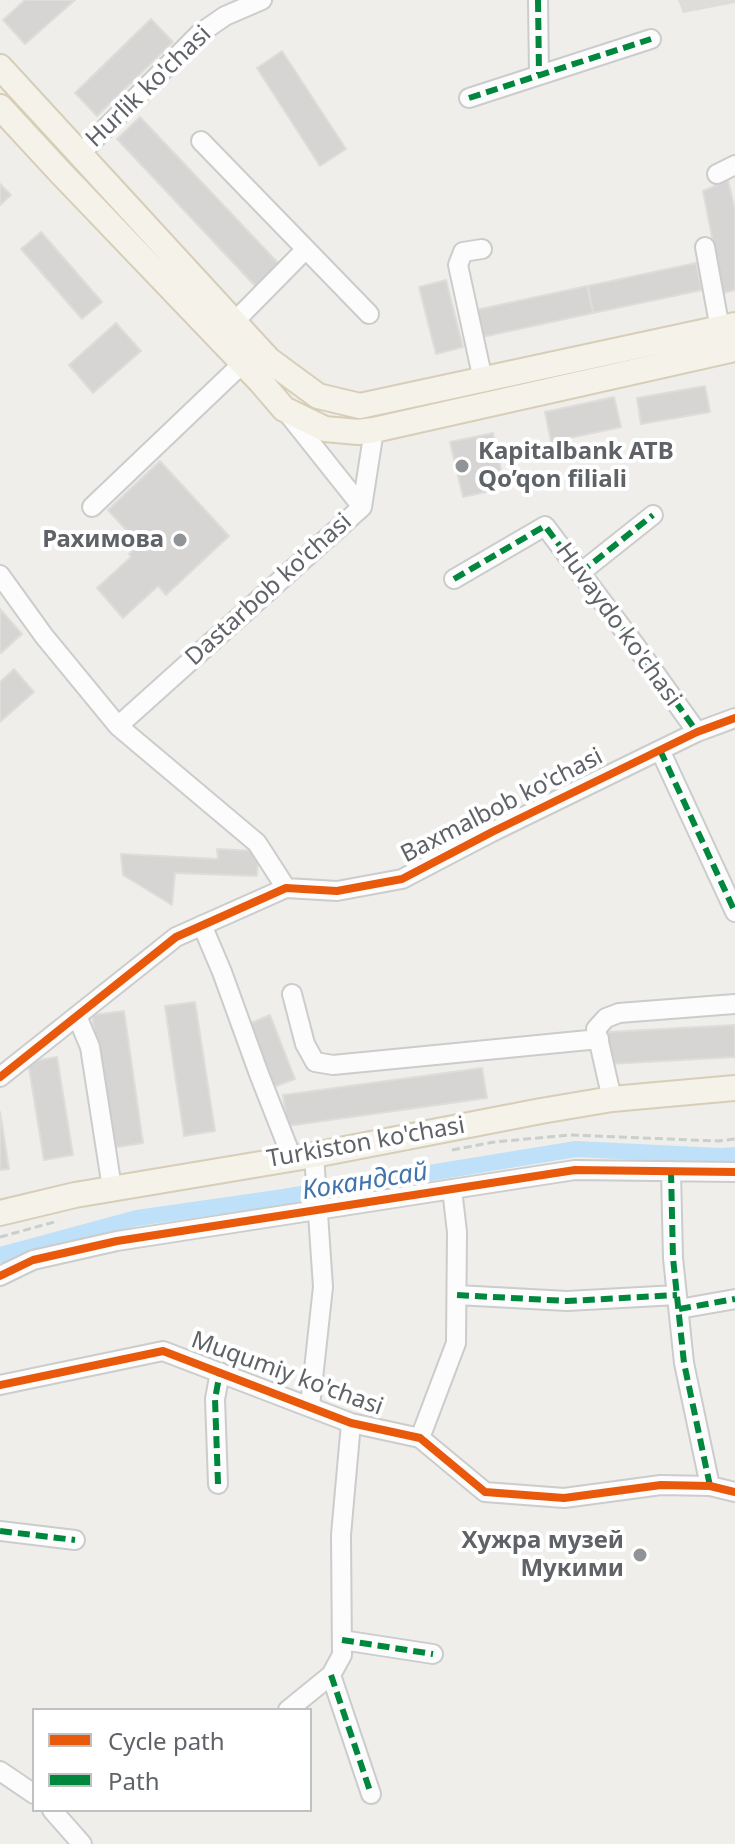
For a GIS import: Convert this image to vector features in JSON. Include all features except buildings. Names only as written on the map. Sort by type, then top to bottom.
[{"type":"main road","points":[[0,67],[269,360],[318,396],[360,406],[727,327]]},
{"type":"main road","points":[[0,107],[284,409],[325,429],[374,430],[735,349]]},
{"type":"main road","name":"Turkiston ko'chasi","points":[[0,1213],[112,1188],[307,1163],[525,1114],[612,1099],[735,1088]]},
{"type":"street","name":"Hurlik ko'chasi","points":[[80,154],[199,34],[225,16],[262,0]]},
{"type":"street","points":[[538,0],[539,74]]},
{"type":"street","points":[[469,98],[651,39]]},
{"type":"street","points":[[201,141],[369,314]]},
{"type":"street","points":[[717,174],[735,165]]},
{"type":"street","points":[[705,247],[727,327]]},
{"type":"street","points":[[234,322],[306,249]]},
{"type":"street","points":[[482,249],[463,252],[458,265],[483,380]]},
{"type":"street","points":[[92,507],[243,363]]},
{"type":"street","points":[[284,409],[362,507]]},
{"type":"street","name":"Dastarbob ko'chasi","points":[[118,726],[362,507],[374,430]]},
{"type":"street","points":[[580,573],[653,515]]},
{"type":"street","name":"Huvaydo ko'chasi","points":[[454,579],[545,526],[697,732]]},
{"type":"street","points":[[0,575],[118,726],[257,843],[286,888]]},
{"type":"street","name":"Baxmalbob ko'chasi","points":[[0,1077],[176,937],[286,888],[337,891],[402,879],[697,732],[735,718]]},
{"type":"street","points":[[660,750],[735,912]]},
{"type":"street","points":[[202,925],[259,1074],[307,1163],[318,1209],[323,1287],[310,1406]]},
{"type":"street","points":[[292,994],[305,1044],[315,1062],[333,1065],[599,1039]]},
{"type":"street","points":[[612,1099],[596,1029],[606,1018],[619,1013],[735,1004]]},
{"type":"street","points":[[77,1016],[90,1047],[112,1188]]},
{"type":"street","points":[[0,1276],[33,1260],[117,1241],[575,1170],[735,1172]]},
{"type":"street","points":[[671,1171],[673,1258],[684,1363],[710,1486]]},
{"type":"street","points":[[420,1438],[456,1343],[457,1232],[452,1189]]},
{"type":"street","points":[[457,1295],[567,1301],[735,1299]]},
{"type":"street","name":"Muqumiy ko'chasi","points":[[0,1385],[163,1351],[351,1423],[420,1438],[485,1492],[564,1498],[661,1485],[710,1486],[735,1492]]},
{"type":"street","points":[[218,1484],[215,1399],[220,1372]]},
{"type":"street","points":[[290,1708],[331,1675],[342,1655],[341,1535],[351,1423]]},
{"type":"street","points":[[0,1531],[75,1540]]},
{"type":"street","points":[[342,1640],[433,1654]]},
{"type":"street","points":[[331,1675],[371,1794]]},
{"type":"street","points":[[0,1771],[32,1793]]},
{"type":"street","points":[[54,1812],[82,1844]]},
{"type":"path","points":[[449,1150],[494,1142],[570,1135],[718,1141],[735,1139]]},
{"type":"shaded area","points":[[678,0],[735,0],[735,3],[683,13]]},
{"type":"waterway","name":"Кокандсай","points":[[0,1255],[137,1218],[576,1149],[735,1155]]},
{"type":"marked path","points":[[538,0],[539,74]]},
{"type":"marked path","points":[[469,98],[651,39]]},
{"type":"marked path","points":[[580,573],[653,515]]},
{"type":"marked path","points":[[454,579],[545,526],[697,732]]},
{"type":"marked path","points":[[660,750],[735,912]]},
{"type":"marked path","points":[[671,1171],[673,1258],[684,1363],[710,1486]]},
{"type":"marked path","points":[[457,1295],[567,1301],[677,1295]]},
{"type":"marked path","points":[[679,1309],[735,1299]]},
{"type":"marked path","points":[[218,1484],[215,1399],[220,1372]]},
{"type":"marked path","points":[[0,1531],[75,1540]]},
{"type":"marked path","points":[[342,1640],[433,1654]]},
{"type":"marked path","points":[[331,1675],[371,1794]]},
{"type":"cycle path","points":[[0,1077],[176,937],[286,888],[337,891],[402,879],[697,732],[735,718]]},
{"type":"cycle path","points":[[0,1276],[33,1260],[117,1241],[575,1170],[735,1172]]},
{"type":"cycle path","points":[[0,1385],[163,1351],[351,1423],[420,1438],[485,1492],[564,1498],[661,1485],[710,1486],[735,1492]]},
{"type":"place","name":"Kapitalbank ATB Qo’qon filiali","points":[[462,466]]},
{"type":"place","name":"Рахимова","points":[[180,540]]},
{"type":"place","name":"Хужра музей Мукими","points":[[640,1555]]}]
